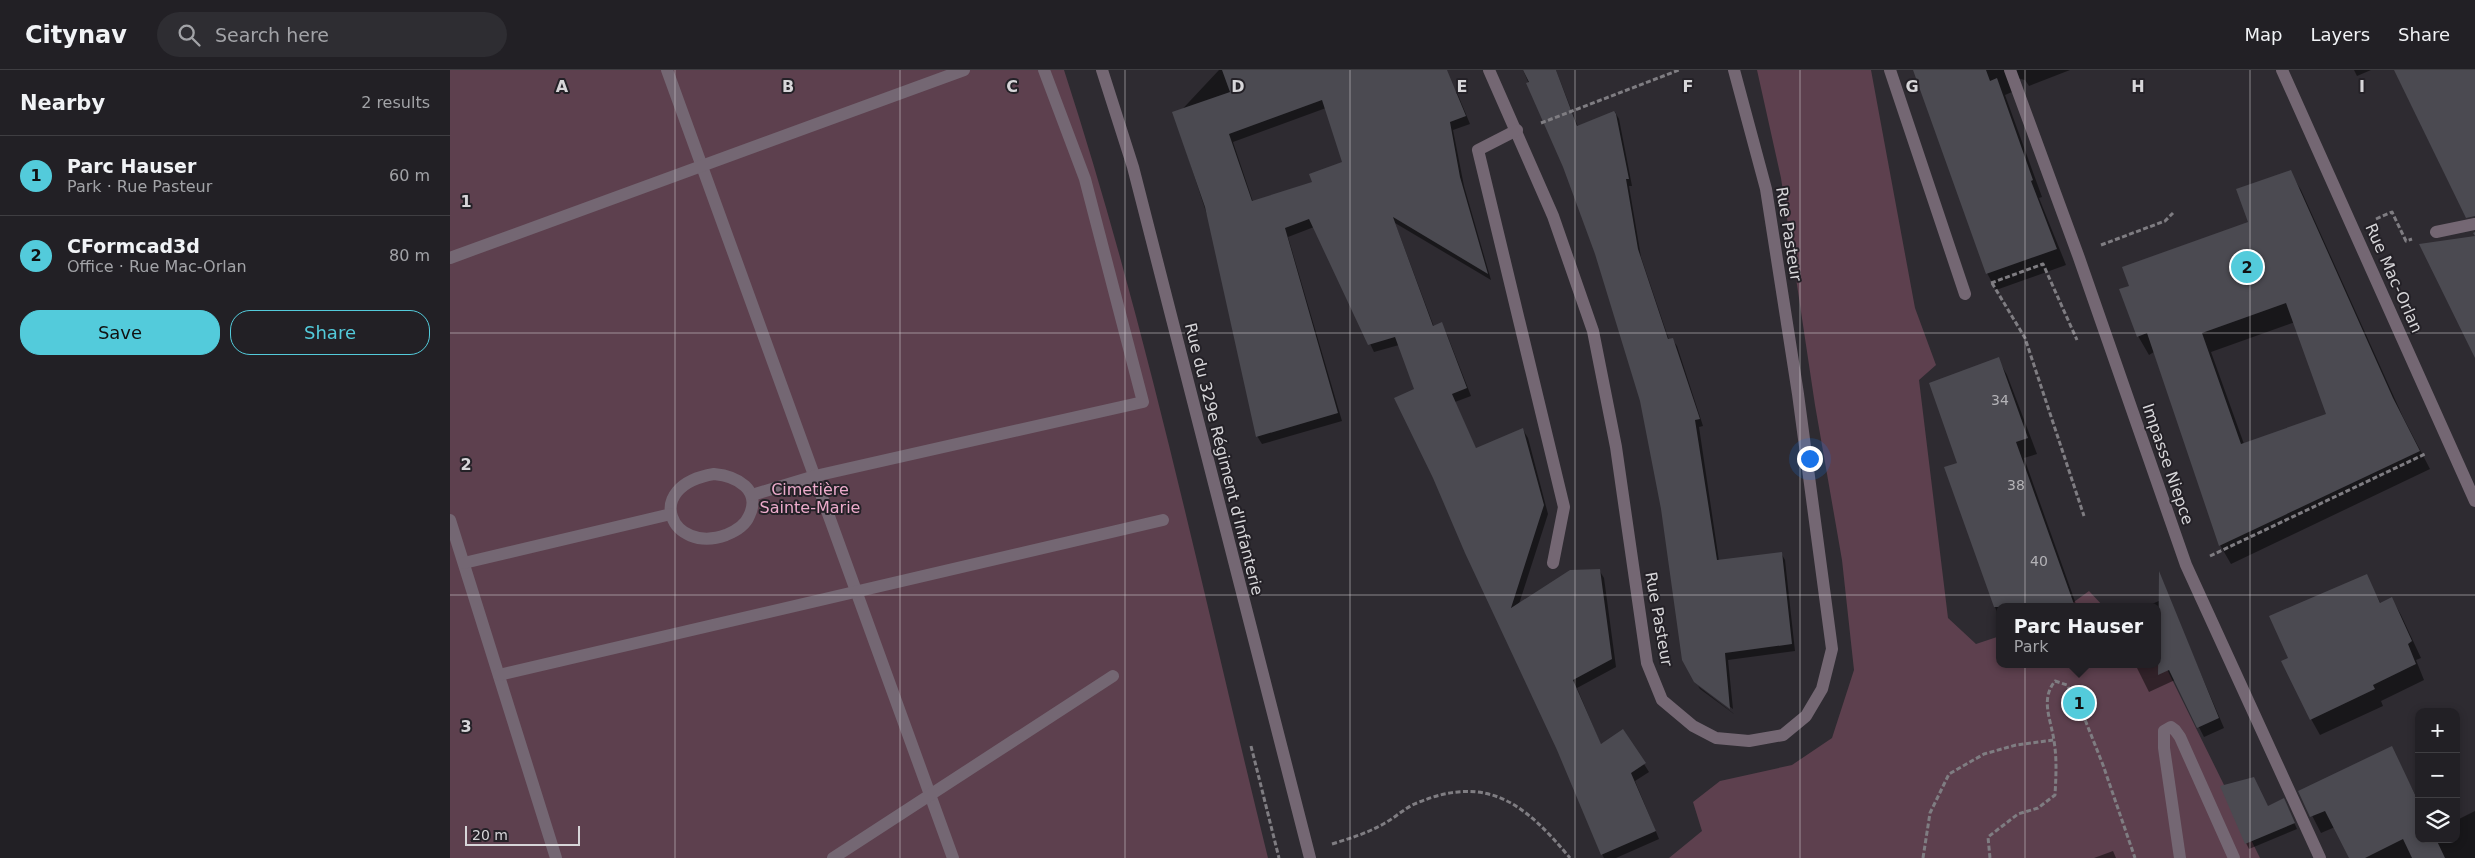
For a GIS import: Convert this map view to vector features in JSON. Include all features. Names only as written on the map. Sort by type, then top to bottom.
[{"type":"street","points":[[667,70],[952,858]]},
{"type":"street","points":[[450,258],[964,70]]},
{"type":"street","points":[[752,495],[815,476],[1143,402],[1085,179],[1044,70]]},
{"type":"street","name":"Rue du 329e Régiment d'Infanterie","points":[[1102,70],[1133,167],[1309,854]]},
{"type":"street","name":"Rue Pasteur","points":[[1489,70],[1517,130],[1553,216],[1593,331],[1616,447],[1647,663],[1662,700],[1693,726],[1716,738],[1749,741],[1783,735],[1806,716],[1822,689],[1832,649],[1798,394],[1766,189],[1734,70]]},
{"type":"street","points":[[1890,70],[1965,294]]},
{"type":"street","name":"Impasse Niepce","points":[[2010,70],[2078,256],[2186,565],[2320,858]]},
{"type":"street","name":"Rue Mac-Orlan","points":[[2282,70],[2475,501]]},
{"type":"street","points":[[1517,130],[1478,150],[1564,507],[1553,563]]},
{"type":"street","points":[[2436,232],[2475,224]]},
{"type":"street","points":[[714,474],[737,478],[752,495],[753,508],[748,518],[738,530],[724,536],[708,539],[693,538],[678,528],[671,514],[672,499],[678,488],[701,476],[714,474]]},
{"type":"street","points":[[464,563],[671,514]]},
{"type":"street","points":[[450,520],[556,858]]},
{"type":"street","points":[[498,675],[1164,520]]},
{"type":"street","points":[[832,858],[1113,676]]},
{"type":"street","points":[[2180,858],[2164,748],[2164,731],[2170,727],[2180,737],[2234,858]]},
{"type":"path","points":[[1517,130],[1559,117],[1679,70]]},
{"type":"path","points":[[2078,256],[2086,250],[2165,221],[2173,213]]},
{"type":"path","points":[[1965,294],[2043,264],[2079,345]]},
{"type":"path","points":[[1992,283],[2025,338],[2084,516]]},
{"type":"path","points":[[2186,565],[2206,558],[2407,463]]},
{"type":"path","points":[[1990,858],[1988,837],[2018,814],[2038,808],[2055,796],[2056,766],[2054,740],[2047,710],[2048,690],[2055,681],[2067,685],[2084,717],[2135,858]]},
{"type":"path","points":[[1923,858],[1930,812],[1949,774],[1984,754],[2016,745],[2054,740]]},
{"type":"path","points":[[1309,854],[1362,836],[1387,823],[1415,803],[1450,792],[1479,792],[1516,804],[1550,834],[1570,858]]},
{"type":"green space","name":"Cimetière Sainte-Marie","points":[[450,70],[1064,70],[1094,167],[1148,363],[1268,858],[450,858]]},
{"type":"green space","points":[[1757,70],[1871,70],[1915,308],[1936,365],[1919,380],[1948,618],[1976,644],[1996,637],[1996,668],[2161,668],[2161,657],[2260,858],[1669,858],[1702,831],[1693,802],[1720,781],[1792,765],[1832,738],[1854,670],[1842,560],[1815,405],[1781,178]]},
{"type":"green space","points":[[2089,591],[2100,603],[2072,603]]},
{"type":"building","points":[[1222,70],[1447,70],[1466,116],[1450,122],[1460,177],[1488,274],[1393,217],[1433,326],[1442,322],[1467,388],[1452,394],[1476,448],[1523,428],[1544,505],[1511,608],[1570,570],[1600,569],[1612,659],[1573,680],[1601,744],[1623,729],[1646,763],[1631,773],[1656,831],[1601,855],[1557,750],[1465,553],[1433,478],[1394,398],[1414,389],[1395,337],[1368,345],[1309,219],[1285,228],[1338,413],[1256,437],[1205,207],[1172,112],[1230,92]],"holes":[[[1322,100],[1342,162],[1309,174],[1312,182],[1252,201],[1229,134]]]},
{"type":"building","points":[[1523,70],[1556,70],[1577,126],[1614,111],[1616,114],[1629,179],[1626,179],[1638,249],[1668,339],[1673,338],[1700,419],[1695,420],[1717,560],[1782,552],[1792,644],[1725,653],[1730,709],[1694,682],[1682,660],[1661,509],[1640,401],[1595,254],[1563,167],[1526,83],[1529,82]]},
{"type":"building","points":[[1913,70],[1986,70],[1990,81],[1997,78],[2033,180],[2031,181],[2057,249],[1986,274]]},
{"type":"building","points":[[2394,70],[2475,70],[2475,216],[2466,218]]},
{"type":"building","points":[[2291,170],[2393,398],[2420,451],[2219,546],[2147,333],[2137,337],[2119,289],[2129,286],[2122,267],[2248,222],[2236,189]],"holes":[[[2286,303],[2326,414],[2241,444],[2202,333]]]},
{"type":"building","points":[[2475,236],[2475,358],[2419,244]]},
{"type":"building","points":[[1999,357],[2028,438],[2016,442],[2074,603],[1996,603],[1996,607],[1994,607],[1944,467],[1957,463],[1929,383]]},
{"type":"building","points":[[2159,571],[2219,718],[2197,728],[2169,670],[2158,675],[2158,668],[2161,668],[2161,603],[2159,603]]},
{"type":"building","points":[[2367,574],[2380,603],[2392,597],[2412,641],[2408,644],[2416,664],[2373,685],[2375,689],[2310,720],[2281,661],[2288,658],[2269,616]]},
{"type":"building","points":[[2392,746],[2415,795],[2415,843],[2438,843],[2445,858],[2412,858],[2403,839],[2365,858],[2349,858],[2325,811],[2310,817],[2298,791]]},
{"type":"building","points":[[2254,777],[2268,806],[2284,798],[2295,823],[2245,844],[2220,786]]},
{"type":"place","name":"CFormcad3d","points":[[2247,267]]},
{"type":"place","name":"Parc Hauser","points":[[2079,703]]}]
